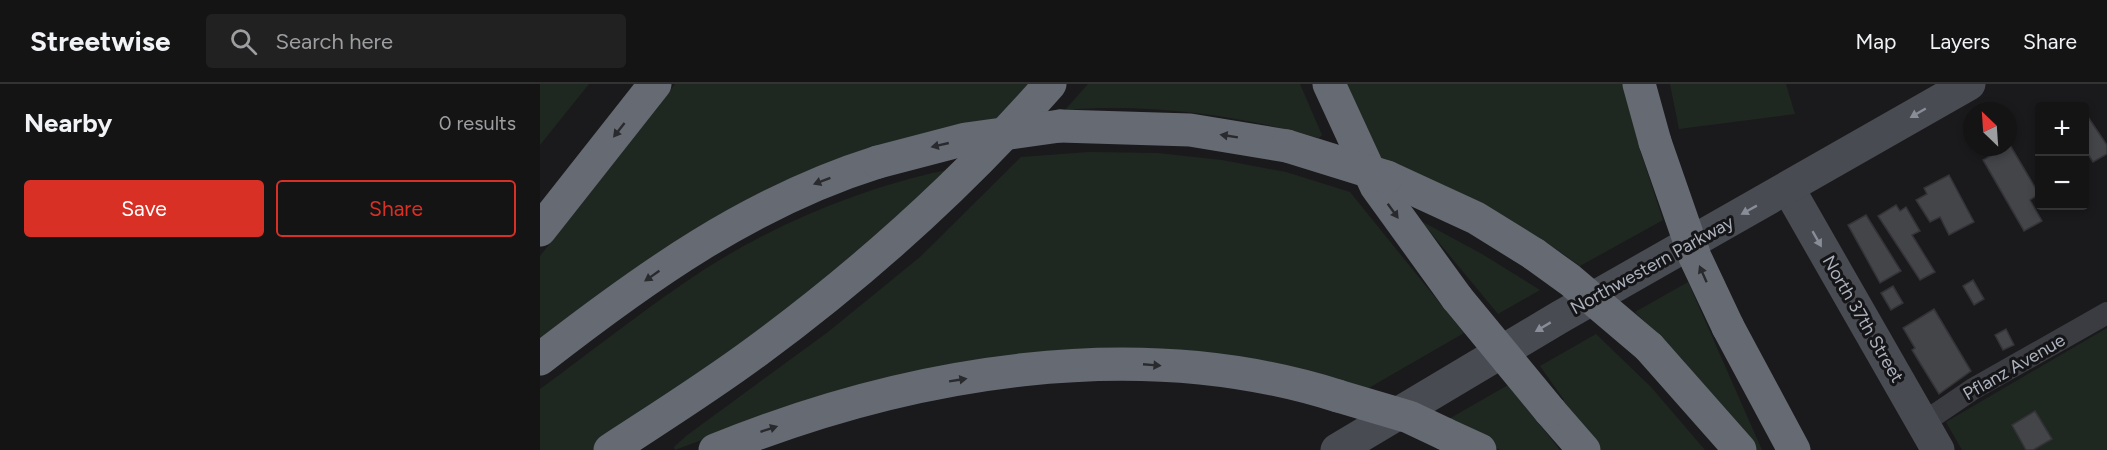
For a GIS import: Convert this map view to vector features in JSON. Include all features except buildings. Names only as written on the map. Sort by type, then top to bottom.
[{"type":"highway","points":[[540,230],[655,84]]},
{"type":"highway","points":[[610,450],[757,351],[873,260],[947,191],[1050,84]]},
{"type":"highway","points":[[632,450],[725,388],[807,328],[891,261],[973,186],[1064,84]]},
{"type":"highway","points":[[1329,84],[1376,186],[1457,298],[1584,450]]},
{"type":"highway","points":[[1640,84],[1655,141],[1692,249],[1728,327],[1794,450]]},
{"type":"highway","points":[[540,359],[650,277],[725,228],[803,189],[878,162],[966,139],[1060,126],[1190,130],[1287,146],[1387,177],[1476,218],[1534,254],[1570,280],[1649,347],[1740,450]]},
{"type":"highway","points":[[715,450],[756,433],[849,403],[929,385],[1035,368],[1138,364],[1241,373],[1307,386],[1408,417],[1480,450]]},
{"type":"street","name":"Northwestern Parkway","points":[[1337,450],[1560,317],[1969,84]]},
{"type":"street","name":"North 37th Street","points":[[1788,188],[1930,436]]},
{"type":"street","name":"Pflanz Avenue","points":[[1930,436],[1973,389],[2107,313]]},
{"type":"shaded area","points":[[540,84],[589,84],[540,145]]},
{"type":"shaded area","points":[[675,84],[1042,84],[1012,115],[964,125],[782,182],[747,199],[699,227],[540,341],[540,256]]},
{"type":"shaded area","points":[[1088,84],[1300,84],[1322,135],[1319,138],[1257,123],[1193,113],[1129,108],[1065,110]]},
{"type":"shaded area","points":[[1338,84],[1624,84],[1640,150],[1663,220],[1580,266],[1506,218],[1428,178],[1374,155]]},
{"type":"shaded area","points":[[1670,84],[1786,84],[1795,114],[1679,129]]},
{"type":"shaded area","points":[[1089,152],[1157,153],[1222,160],[1286,172],[1350,192],[1464,333],[1367,389],[1199,359],[747,423],[675,450],[674,447],[686,436],[828,332],[920,257],[1021,157]]},
{"type":"shaded area","points":[[966,166],[915,213],[612,439],[594,450],[540,450],[540,389],[705,269],[766,234],[831,205],[898,182]]},
{"type":"shaded area","points":[[1421,221],[1482,254],[1540,290],[1498,314]]},
{"type":"shaded area","points":[[1688,282],[1762,450],[1753,450],[1681,366],[1685,362],[1635,312]]},
{"type":"shaded area","points":[[2107,328],[2107,450],[1962,450],[1946,422]]},
{"type":"shaded area","points":[[1596,334],[1651,387],[1705,450],[1599,450],[1561,403],[1564,400],[1540,366]]},
{"type":"shaded area","points":[[1508,385],[1560,450],[1500,450],[1447,420]]}]
